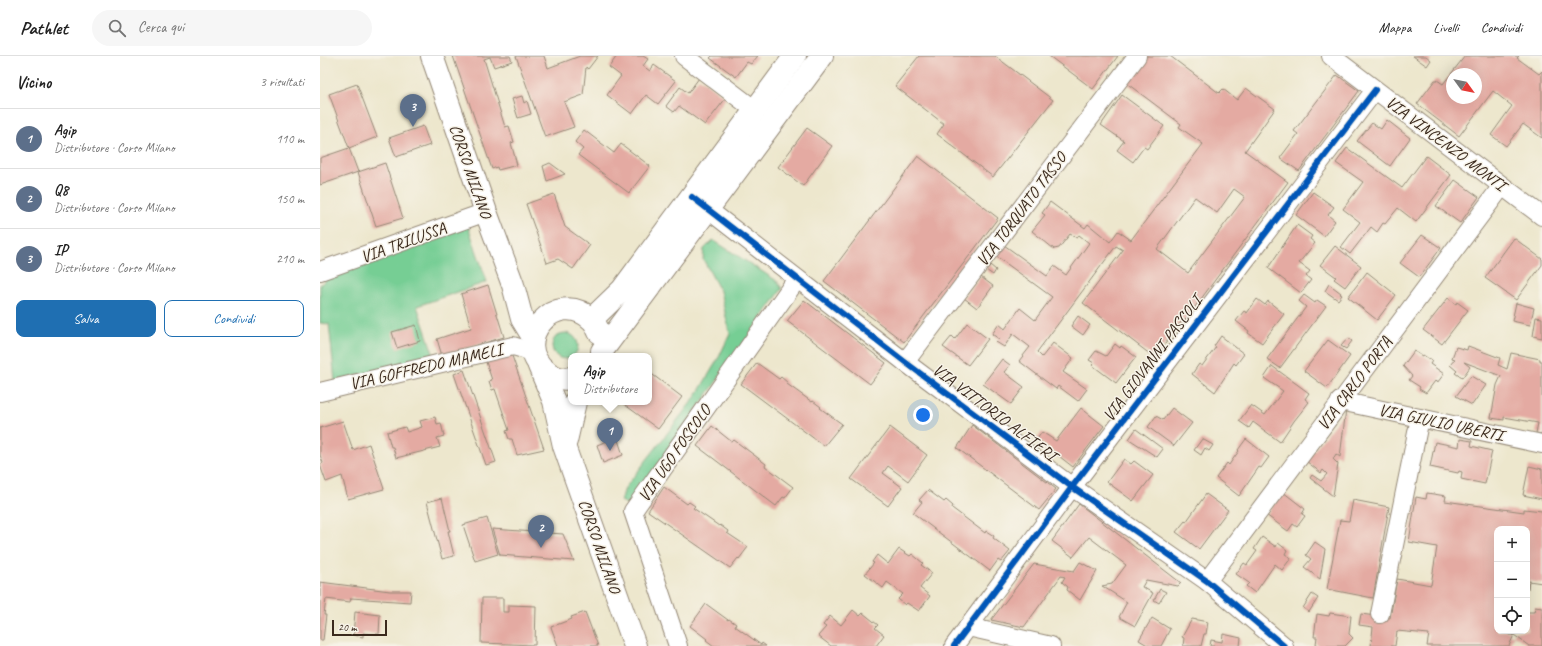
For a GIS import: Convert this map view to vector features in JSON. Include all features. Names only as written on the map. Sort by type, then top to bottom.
[{"type":"main road","name":"CORSO MILANO","points":[[432,56],[513,285],[522,319],[554,400],[564,446],[635,646]]},
{"type":"main road","points":[[600,353],[700,203],[755,110],[795,56]]},
{"type":"main road","points":[[592,319],[622,290],[700,203],[822,56]]},
{"type":"main road","name":"CORSO MILANO","points":[[513,285],[530,302],[550,313]]},
{"type":"main road","points":[[535,352],[539,323],[550,313],[565,309],[580,311],[592,319],[600,334],[600,353]]},
{"type":"main road","name":"CORSO MILANO","points":[[535,352],[551,375],[568,378]]},
{"type":"main road","points":[[564,446],[573,405]]},
{"type":"street","points":[[684,56],[755,110]]},
{"type":"street","name":"VIA TORQUATO TASSO","points":[[905,362],[1137,56]]},
{"type":"street","name":"VIA VINCENZO MONTI","points":[[1331,56],[1542,216]]},
{"type":"street","name":"VIA GIOVANNI PASCOLI","points":[[954,646],[1072,487],[1375,90]]},
{"type":"street","name":"VIA CARLO PORTA","points":[[1206,580],[1502,186]]},
{"type":"street","name":"VIA VITTORIO ALFIERI","points":[[700,203],[905,362],[1072,487],[1206,580],[1284,646]]},
{"type":"street","name":"VIA TRILUSSA","points":[[320,271],[486,212]]},
{"type":"street","name":"VIA UGO FOSCOLO","points":[[678,646],[634,511],[797,279]]},
{"type":"street","name":"VIA GOFFREDO MAMELI","points":[[320,392],[513,346],[535,352]]},
{"type":"street","name":"VIA GIULIO UBERTI","points":[[1340,401],[1542,444]]},
{"type":"street","points":[[1380,614],[1420,418]]},
{"type":"street","points":[[968,627],[1051,646]]},
{"type":"green space","points":[[468,226],[487,282],[417,306],[434,356],[335,381],[329,324],[320,323],[320,285],[334,272]]},
{"type":"green space","points":[[713,240],[777,281],[782,289],[629,505],[621,501],[625,488],[696,396],[718,359],[730,334],[720,291],[703,259],[704,249]]},
{"type":"green space","points":[[560,334],[570,334],[577,341],[577,351],[576,353],[568,353],[568,358],[560,358],[553,351],[553,341]]},
{"type":"building","points":[[453,56],[510,56],[512,61],[494,67],[490,57],[484,59],[505,127],[509,126],[514,142],[511,143],[517,165],[498,170],[497,167],[492,169]]},
{"type":"building","points":[[516,56],[544,56],[548,68],[580,56],[598,56],[588,69],[586,67],[583,95],[564,102],[574,127],[545,137]]},
{"type":"building","points":[[617,56],[643,56],[648,59],[643,66],[650,71],[654,65],[676,81],[658,104],[646,95],[632,114],[607,95],[621,76],[609,67]]},
{"type":"building","points":[[712,56],[758,56],[751,64],[747,62],[736,77],[710,58]]},
{"type":"building","points":[[919,56],[995,56],[1053,100],[993,177],[937,134],[944,124],[895,86]]},
{"type":"building","points":[[1049,56],[1118,56],[1093,89]]},
{"type":"building","points":[[1145,56],[1170,56],[1219,93],[1223,89],[1237,100],[1246,88],[1275,109],[1245,151],[1288,182],[1183,323],[1181,322],[1155,358],[1083,303],[1123,250],[1116,246],[1037,352],[1042,357],[1053,343],[1073,358],[1063,372],[1087,389],[1078,401],[1058,386],[1056,389],[1019,361],[1030,347],[1013,334],[1004,347],[996,342],[999,339],[992,334],[999,324],[1005,329],[1020,308],[1035,320],[1052,297],[996,256],[1004,245],[1047,276],[1054,266],[1066,275],[1089,243],[1079,235],[1077,238],[1070,234],[1059,248],[1054,249],[1032,231],[1045,215],[1042,213],[1050,202],[1085,228],[1088,224],[1110,242],[1118,231],[1131,240],[1203,144],[1179,127],[1181,124],[1125,82]],"holes":[[[1234,189],[1245,197],[1188,273],[1157,249],[1195,197],[1217,213]]]},
{"type":"building","points":[[1413,56],[1426,56],[1431,60],[1427,66]]},
{"type":"building","points":[[1465,56],[1519,56],[1517,58],[1539,74],[1542,71],[1542,138],[1523,124],[1506,146],[1491,135],[1512,106],[1493,91],[1459,136],[1417,104],[1435,80],[1443,84],[1446,80],[1446,104],[1482,104],[1482,68],[1456,68]]},
{"type":"building","points":[[1337,75],[1359,91],[1299,171],[1280,158],[1298,134],[1294,131]]},
{"type":"building","points":[[699,78],[726,98],[705,125],[679,106],[674,112],[666,106],[680,87],[688,93]]},
{"type":"building","points":[[357,84],[377,137],[349,148],[329,94]]},
{"type":"building","points":[[1122,95],[1164,126],[1147,149],[1144,147],[1133,162],[1117,150],[1124,141],[1101,125]]},
{"type":"building","points":[[522,96],[524,103],[527,101],[531,114],[518,118],[512,99]]},
{"type":"building","points":[[1387,120],[1410,138],[1390,166],[1357,141],[1372,123],[1381,129]]},
{"type":"building","points":[[423,126],[430,145],[396,157],[389,138]]},
{"type":"building","points":[[807,128],[832,146],[803,186],[778,167]]},
{"type":"building","points":[[584,130],[614,153],[621,144],[650,166],[629,193],[578,155],[583,149],[575,142]]},
{"type":"building","points":[[349,148],[358,172],[320,185],[320,158]]},
{"type":"building","points":[[1347,148],[1402,188],[1426,156],[1451,175],[1416,222],[1398,208],[1385,224],[1383,223],[1377,232],[1371,227],[1350,254],[1341,247],[1360,222],[1343,209],[1363,182],[1336,163]]},
{"type":"building","points":[[918,156],[998,218],[904,342],[824,281]]},
{"type":"building","points":[[385,163],[403,218],[376,226],[358,172]]},
{"type":"building","points":[[550,163],[565,174],[547,181],[543,166]]},
{"type":"building","points":[[1455,180],[1479,197],[1460,223],[1436,206]]},
{"type":"building","points":[[1313,192],[1334,207],[1328,215],[1335,221],[1324,236],[1296,215]]},
{"type":"building","points":[[554,194],[565,227],[590,245],[573,269],[558,259],[547,263],[526,204]]},
{"type":"building","points":[[1297,225],[1312,236],[1310,239],[1315,243],[1299,263],[1310,271],[1306,276],[1311,280],[1301,293],[1268,268]]},
{"type":"building","points":[[1422,235],[1441,248],[1419,277],[1400,263]]},
{"type":"building","points":[[1514,238],[1542,259],[1542,265],[1516,300],[1485,278]]},
{"type":"building","points":[[1335,246],[1361,266],[1345,287],[1334,279],[1336,277],[1320,265]]},
{"type":"building","points":[[990,265],[996,270],[993,275],[986,270]]},
{"type":"building","points":[[1367,272],[1396,295],[1377,320],[1348,297]]},
{"type":"building","points":[[981,277],[993,286],[977,308],[964,298]]},
{"type":"building","points":[[1329,284],[1341,293],[1340,294],[1342,295],[1338,300],[1325,291]]},
{"type":"building","points":[[488,285],[504,337],[442,356],[437,339],[471,328],[461,294]]},
{"type":"building","points":[[1304,295],[1315,303],[1317,300],[1326,306],[1280,368],[1267,359],[1306,307],[1299,301]]},
{"type":"building","points":[[1448,298],[1456,304],[1457,302],[1468,310],[1442,344],[1423,330]]},
{"type":"building","points":[[1257,299],[1265,305],[1268,301],[1284,314],[1262,343],[1248,333],[1249,331],[1236,321],[1244,311],[1247,313]]},
{"type":"building","points":[[804,300],[886,363],[870,384],[787,321]]},
{"type":"building","points":[[1516,303],[1534,308],[1530,325],[1512,321]]},
{"type":"building","points":[[1078,316],[1090,325],[1083,335],[1071,326]]},
{"type":"building","points":[[1536,317],[1542,318],[1542,338],[1533,336]]},
{"type":"building","points":[[967,323],[988,339],[968,365],[943,347],[952,336],[955,339]]},
{"type":"building","points":[[416,325],[420,341],[397,348],[392,332]]},
{"type":"building","points":[[1221,336],[1244,354],[1236,365],[1234,363],[1215,392],[1192,374],[1199,364],[1202,366],[1216,347],[1214,346]]},
{"type":"building","points":[[1348,338],[1352,341],[1346,349],[1341,346]]},
{"type":"building","points":[[1328,340],[1350,356],[1327,388],[1304,371]]},
{"type":"building","points":[[1115,344],[1120,348],[1121,346],[1136,357],[1116,383],[1092,365],[1094,363],[1089,360],[1096,351],[1106,356]]},
{"type":"building","points":[[1468,346],[1500,358],[1498,365],[1507,369],[1511,353],[1540,359],[1540,361],[1542,361],[1542,434],[1536,433],[1538,423],[1504,417],[1504,420],[1491,418],[1497,385],[1501,376],[1464,362],[1470,367],[1462,378],[1455,373],[1457,371],[1450,365],[1455,359],[1452,358],[1456,347],[1467,350]]},
{"type":"building","points":[[510,350],[544,449],[517,455],[512,439],[509,439],[506,431],[509,430],[495,389],[492,390],[489,381],[492,380],[485,359]]},
{"type":"building","points":[[1414,351],[1432,361],[1430,364],[1444,374],[1437,383],[1435,381],[1426,393],[1409,380],[1412,376],[1403,366]]},
{"type":"building","points":[[1002,359],[1010,365],[1004,372],[1024,387],[1011,404],[983,384]]},
{"type":"building","points":[[757,363],[779,379],[781,377],[788,383],[787,384],[812,402],[813,401],[842,424],[824,446],[741,384]]},
{"type":"building","points":[[1272,366],[1309,393],[1305,399],[1309,402],[1280,442],[1253,422],[1249,428],[1239,421],[1251,405],[1265,415],[1283,391],[1264,378]]},
{"type":"building","points":[[464,370],[496,462],[486,465],[454,374]]},
{"type":"building","points":[[652,374],[682,397],[658,429],[625,405],[652,405]]},
{"type":"building","points":[[1471,376],[1486,385],[1472,405],[1456,396]]},
{"type":"building","points":[[1081,408],[1104,426],[1073,467],[1037,439],[1042,432],[1056,441]]},
{"type":"building","points":[[1172,408],[1192,423],[1174,446],[1148,427],[1156,416],[1163,420]]},
{"type":"building","points":[[1346,409],[1340,457],[1336,454],[1333,459],[1338,464],[1333,496],[1310,478],[1312,475],[1321,481],[1327,474],[1323,470],[1321,473],[1306,461]]},
{"type":"building","points":[[435,417],[437,424],[441,423],[444,436],[437,438],[440,447],[396,458],[387,432],[405,427],[407,432],[422,427],[420,421]]},
{"type":"building","points":[[343,421],[353,450],[369,444],[384,489],[348,499],[342,476],[326,482],[320,465],[323,463],[320,455],[320,428]]},
{"type":"building","points":[[972,425],[1056,489],[1039,510],[957,448]]},
{"type":"building","points":[[712,426],[732,442],[734,440],[766,464],[765,466],[793,487],[785,498],[783,497],[776,506],[697,446]]},
{"type":"building","points":[[890,427],[927,455],[908,481],[888,466],[883,473],[902,487],[888,506],[851,479]]},
{"type":"building","points":[[1136,429],[1163,449],[1157,457],[1129,439]]},
{"type":"building","points":[[617,437],[623,455],[603,463],[597,445]]},
{"type":"building","points":[[1202,439],[1213,445],[1209,451],[1205,448],[1201,455],[1194,450]]},
{"type":"building","points":[[1246,439],[1269,457],[1261,468],[1259,467],[1239,496],[1216,478],[1227,463],[1229,465]]},
{"type":"building","points":[[1460,439],[1472,441],[1471,446],[1492,451],[1485,484],[1461,479],[1462,472],[1459,471],[1458,473],[1430,467],[1435,442],[1459,447]]},
{"type":"building","points":[[1124,459],[1131,464],[1134,461],[1153,475],[1133,501],[1107,482]]},
{"type":"building","points":[[1529,466],[1542,469],[1542,499],[1523,495]]},
{"type":"building","points":[[664,487],[687,504],[689,502],[695,506],[693,508],[719,526],[720,525],[728,531],[727,533],[748,547],[730,568],[648,511]]},
{"type":"building","points":[[928,490],[944,502],[946,500],[953,506],[952,508],[985,533],[986,531],[994,536],[993,538],[1010,551],[1001,562],[998,560],[990,571],[913,513],[922,502],[919,500]]},
{"type":"building","points":[[1283,492],[1305,509],[1302,514],[1305,516],[1297,527],[1293,524],[1288,531],[1266,515]]},
{"type":"building","points":[[1427,493],[1446,496],[1445,501],[1524,512],[1524,509],[1542,511],[1542,583],[1530,581],[1530,526],[1494,526],[1494,634],[1514,635],[1509,646],[1427,646],[1429,634],[1397,631],[1395,646],[1371,646],[1373,627],[1359,625],[1361,614],[1390,618],[1397,579],[1431,585],[1437,547],[1409,542],[1416,497],[1426,499]]},
{"type":"building","points":[[1206,494],[1228,510],[1199,549],[1176,532],[1185,521],[1186,522]]},
{"type":"building","points":[[442,498],[454,556],[442,559],[427,502]]},
{"type":"building","points":[[1353,500],[1389,507],[1373,598],[1327,589],[1340,520],[1349,521]]},
{"type":"building","points":[[1079,504],[1181,583],[1178,586],[1146,580],[1142,587],[1153,593],[1135,626],[1119,617],[1127,602],[1102,586],[1112,584],[1126,565],[1089,537],[1073,557],[1052,541]]},
{"type":"building","points":[[487,518],[498,554],[475,561],[463,525]]},
{"type":"building","points":[[492,529],[563,534],[574,561],[500,555]]},
{"type":"building","points":[[1262,537],[1276,547],[1278,543],[1287,550],[1285,554],[1291,558],[1282,570],[1275,564],[1255,593],[1246,586],[1249,583],[1236,574],[1244,563],[1247,565],[1257,551],[1254,549]]},
{"type":"building","points":[[1315,542],[1325,549],[1320,579],[1304,567],[1311,559],[1306,555]]},
{"type":"building","points":[[899,549],[910,556],[912,554],[923,563],[921,565],[932,573],[920,588],[930,596],[919,611],[907,603],[905,605],[898,599],[903,594],[887,582],[883,588],[865,574],[874,563],[872,562],[877,555],[888,564]]},
{"type":"building","points":[[1080,562],[1097,571],[1080,600],[1067,590],[1068,587],[1062,582],[1065,577],[1061,576],[1024,627],[991,620],[1034,564],[1074,571]]},
{"type":"building","points":[[320,582],[390,591],[411,591],[410,602],[351,598],[350,602],[326,599],[323,640],[320,640]]},
{"type":"building","points":[[1160,589],[1166,592],[1159,603],[1154,600]]},
{"type":"building","points":[[1312,594],[1318,598],[1309,612],[1303,608]]},
{"type":"building","points":[[482,598],[503,598],[503,612],[509,612],[509,605],[536,606],[535,645],[481,643]]},
{"type":"building","points":[[706,604],[736,624],[735,626],[761,645],[762,643],[766,646],[714,646],[690,626]]},
{"type":"building","points":[[1535,607],[1542,608],[1542,646],[1529,646],[1514,635],[1530,634],[1530,612],[1534,612]]},
{"type":"building","points":[[853,610],[860,616],[863,613],[878,625],[875,628],[884,635],[876,646],[831,646],[818,636],[826,627],[823,625],[830,616],[841,625]]},
{"type":"building","points":[[355,612],[380,615],[379,634],[363,633],[363,637],[353,635]]},
{"type":"building","points":[[585,612],[598,646],[558,646],[551,627]]},
{"type":"building","points":[[1330,613],[1351,616],[1349,634],[1353,638],[1345,646],[1319,646],[1316,644],[1317,637],[1314,637],[1317,614],[1329,616]]},
{"type":"building","points":[[1152,618],[1170,629],[1161,646],[1149,646],[1139,640]]},
{"type":"building","points":[[1192,619],[1208,622],[1206,634],[1204,634],[1201,646],[1183,646],[1184,638],[1182,637]]},
{"type":"building","points":[[1223,634],[1241,638],[1240,646],[1210,646],[1211,640],[1222,642]]},
{"type":"cycle path","points":[[954,646],[1072,487],[1375,90]]},
{"type":"cycle path","points":[[692,197],[905,362],[1072,487],[1207,581],[1284,646]]},
{"type":"place","name":"IP","points":[[413,127]]},
{"type":"place","name":"Agip","points":[[610,451]]},
{"type":"place","name":"Q8","points":[[541,548]]}]
